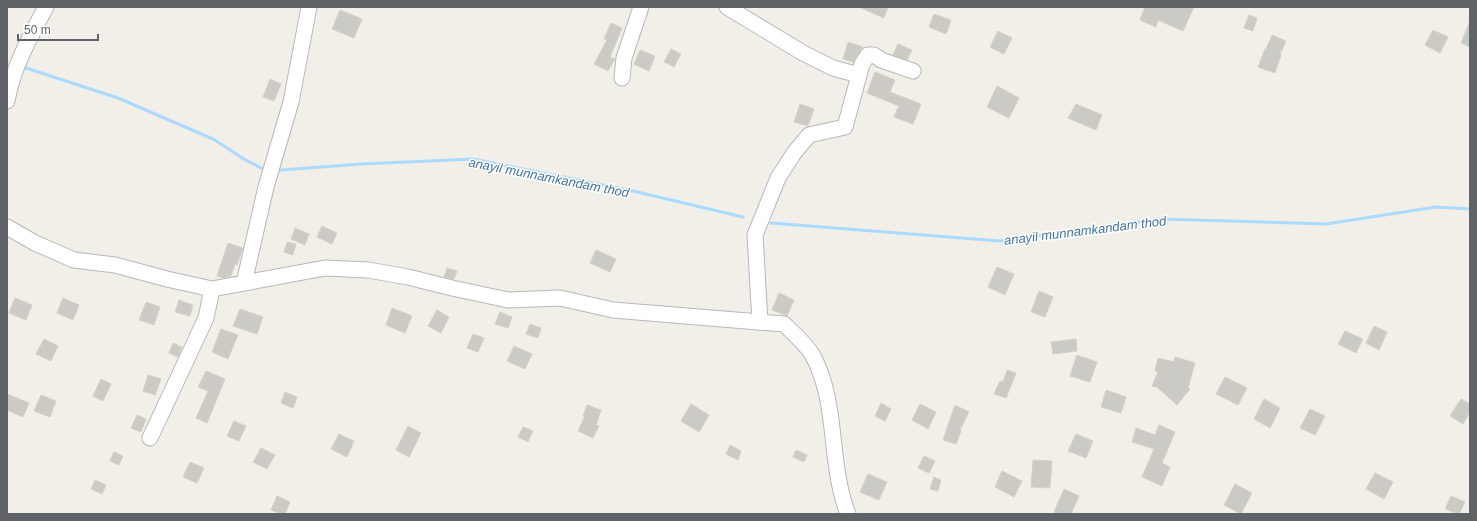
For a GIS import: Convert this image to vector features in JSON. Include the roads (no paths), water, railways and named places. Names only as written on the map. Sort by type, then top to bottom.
[{"type":"street","points":[[7,101],[10,86],[21,54],[46,7]]},
{"type":"street","points":[[244,283],[266,188],[291,102],[309,7]]},
{"type":"street","points":[[622,78],[624,58],[641,7]]},
{"type":"street","points":[[727,7],[803,53],[833,68],[859,75]]},
{"type":"street","points":[[760,322],[756,235],[778,178],[794,153],[809,135],[845,127],[862,64],[868,56],[874,56],[881,60],[913,71]]},
{"type":"street","points":[[7,227],[35,243],[74,260],[115,265],[212,289],[325,268],[368,270],[408,276],[452,288],[508,300],[560,298],[612,310],[784,324],[812,355],[825,387],[831,414],[834,447],[842,500],[848,514]]},
{"type":"street","points":[[150,438],[206,318],[212,289]]},
{"type":"waterway","name":"anayil munnamkandam thod","points":[[26,68],[118,98],[213,139],[244,159],[263,169]]},
{"type":"waterway","name":"anayil munnamkandam thod","points":[[281,170],[362,164],[473,159],[633,191],[743,217]]},
{"type":"waterway","name":"anayil munnamkandam thod","points":[[771,223],[1000,241],[1160,219],[1326,224],[1436,207],[1470,209]]}]
